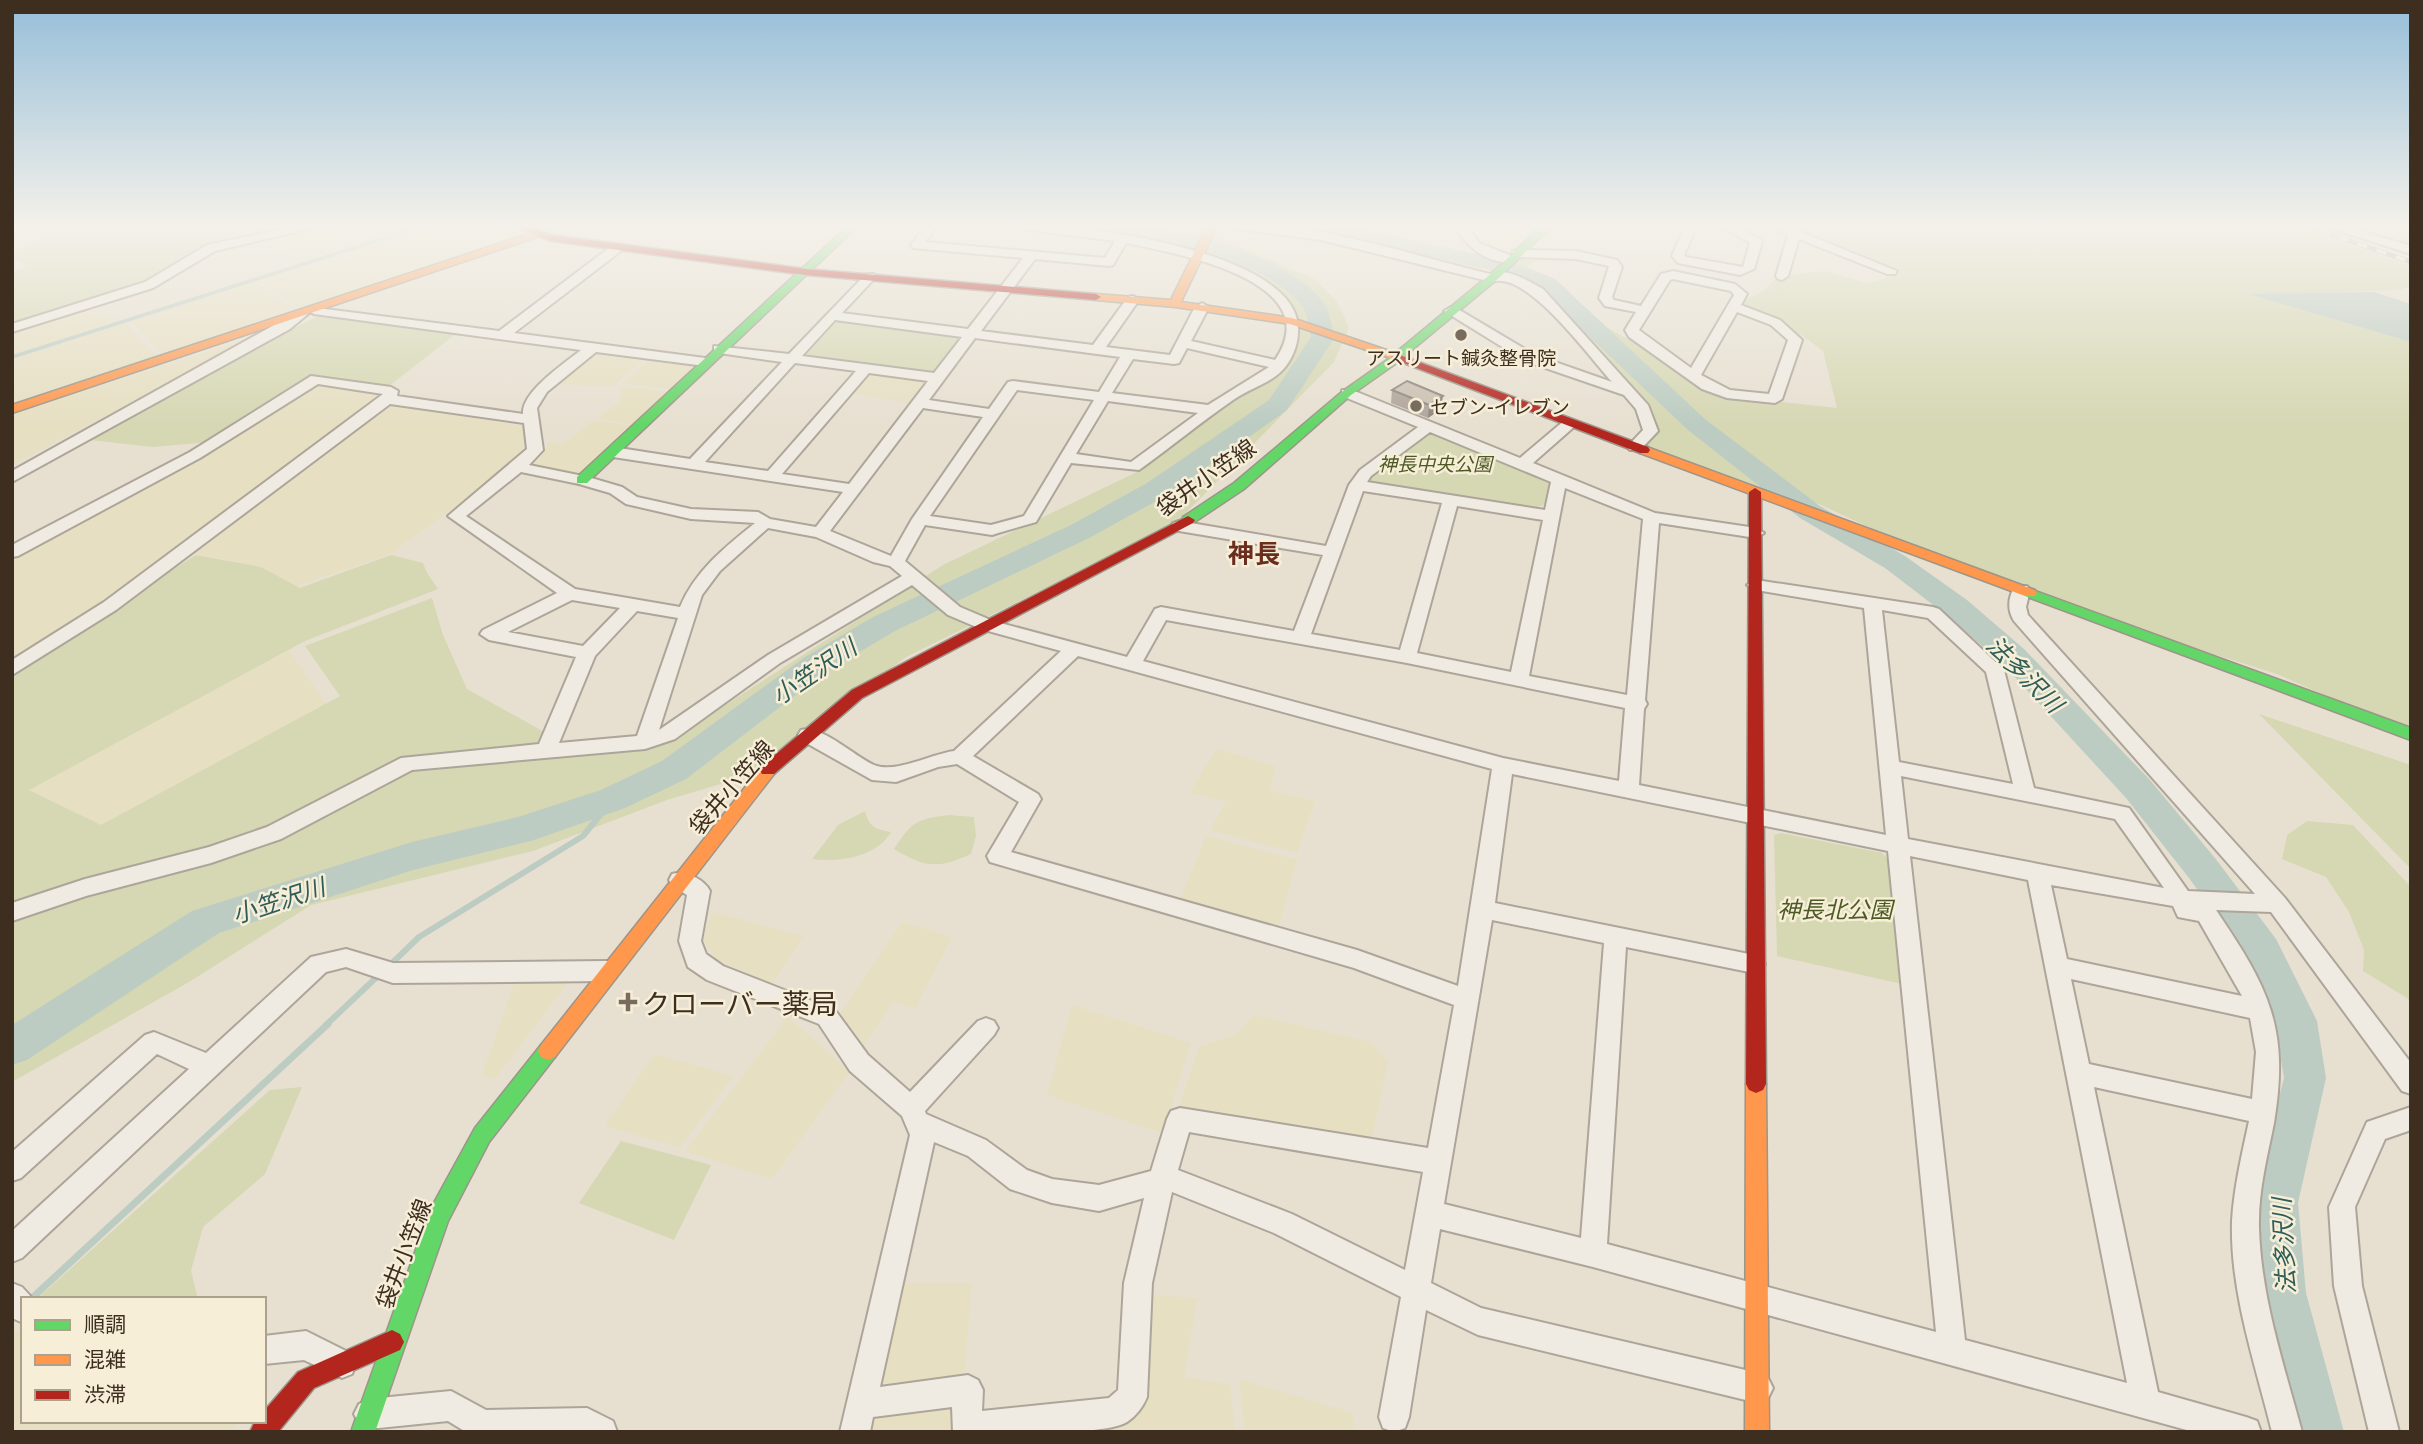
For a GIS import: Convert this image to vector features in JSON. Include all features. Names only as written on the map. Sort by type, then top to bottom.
[{"type":"street","points":[[12,328],[129,291]]},
{"type":"street","points":[[12,409],[368,291]]},
{"type":"street","points":[[502,335],[560,291]]},
{"type":"street","points":[[582,480],[705,362],[784,291]]},
{"type":"street","points":[[694,464],[856,291]]},
{"type":"street","points":[[821,533],[918,402],[1005,291]]},
{"type":"street","points":[[1043,291],[1202,307],[1294,322],[1352,340],[1868,534],[2411,733]]},
{"type":"street","points":[[1175,304],[1181,291]]},
{"type":"street","points":[[1065,457],[1134,467],[1211,410],[1280,365],[1290,343],[1294,322],[1286,305],[1273,291]]},
{"type":"street","name":"袋井小笠線","points":[[366,1423],[392,1342],[438,1217],[482,1135],[607,971],[766,772],[857,694],[1179,526],[1239,486],[1347,393],[1474,291]]},
{"type":"street","points":[[1537,291],[1644,410],[1651,431],[1635,447]]},
{"type":"street","points":[[1607,291],[1605,298],[1610,303],[1643,310]]},
{"type":"street","points":[[1655,291],[1632,330],[1634,334],[1707,386],[1727,394],[1775,399],[1795,340],[1790,333],[1752,311],[1732,306]]},
{"type":"street","points":[[1694,375],[1741,294],[1738,291]]},
{"type":"street","points":[[1096,351],[1133,300]]},
{"type":"street","points":[[832,316],[1174,360],[1202,307]]},
{"type":"street","points":[[1451,311],[1530,358],[1627,392]]},
{"type":"street","points":[[12,477],[307,312],[705,362]]},
{"type":"street","points":[[1183,343],[1280,365]]},
{"type":"street","points":[[594,346],[542,389],[530,408],[535,450],[519,467],[456,516],[570,594],[686,614]]},
{"type":"street","points":[[719,349],[937,378]]},
{"type":"street","points":[[920,519],[992,530],[1030,519],[1128,355]]},
{"type":"street","points":[[771,477],[866,368]]},
{"type":"street","points":[[12,552],[195,456],[306,383],[316,379],[392,393],[110,606],[12,669]]},
{"type":"street","points":[[896,562],[920,519],[1013,385],[1211,410]]},
{"type":"street","points":[[1347,393],[1651,517],[1756,533]]},
{"type":"street","points":[[387,399],[533,420]]},
{"type":"street","points":[[918,402],[993,414]]},
{"type":"street","points":[[1523,464],[1570,423]]},
{"type":"street","points":[[1301,637],[1357,485],[1365,473],[1429,426]]},
{"type":"street","points":[[614,452],[852,489]]},
{"type":"street","points":[[519,467],[582,480],[616,490],[632,501],[691,514],[758,517],[765,523],[821,533],[879,558],[896,562],[954,611],[987,625],[1503,765],[2038,874],[2180,899],[2269,904]]},
{"type":"street","points":[[1519,679],[1559,480]]},
{"type":"street","points":[[1357,485],[1551,516]]},
{"type":"street","points":[[1756,492],[1757,1432]]},
{"type":"street","points":[[1407,657],[1451,500]]},
{"type":"street","points":[[1628,791],[1638,704],[1651,517]]},
{"type":"street","points":[[645,741],[686,624],[686,614],[711,568],[765,523]]},
{"type":"street","points":[[1179,526],[1333,552]]},
{"type":"street","points":[[12,912],[85,888],[211,855],[274,833],[408,763],[645,741],[668,734],[774,659],[914,578]]},
{"type":"street","points":[[1756,585],[1933,613],[1995,670],[2026,795]]},
{"type":"street","points":[[2021,590],[2017,607],[2020,617],[2269,904],[2411,1083]]},
{"type":"street","points":[[570,594],[489,634],[587,653]]},
{"type":"street","points":[[1872,603],[1952,1351]]},
{"type":"street","points":[[546,750],[587,653],[632,606]]},
{"type":"street","points":[[1132,664],[1161,613],[1407,657],[1638,704]]},
{"type":"street","points":[[808,735],[872,773],[896,775],[936,760],[960,757],[1074,649]]},
{"type":"street","points":[[960,757],[1031,799],[998,856],[1357,959],[1466,999]]},
{"type":"street","points":[[1394,1417],[1483,909],[1503,765]]},
{"type":"street","points":[[1890,767],[2122,813],[2176,887],[2186,911],[2206,913],[2226,943],[2265,1027],[2267,1074],[2248,1177],[2246,1238],[2256,1314],[2287,1432]]},
{"type":"street","points":[[2038,874],[2146,1403]]},
{"type":"street","points":[[680,880],[699,891],[690,941],[696,960],[715,973],[827,1017],[859,1063],[915,1115],[977,1149],[1019,1180],[1052,1191],[1099,1199],[1169,1180],[1283,1223],[1478,1321],[1758,1388]]},
{"type":"street","points":[[1483,909],[1755,964]]},
{"type":"street","points":[[1593,1254],[1616,935]]},
{"type":"street","points":[[12,1249],[319,964],[345,958],[393,974],[607,971]]},
{"type":"street","points":[[2056,966],[2258,1009]]},
{"type":"street","points":[[915,1115],[986,1028]]},
{"type":"street","points":[[12,1169],[155,1042],[209,1066]]},
{"type":"street","points":[[2078,1073],[2262,1112]]},
{"type":"street","points":[[855,1432],[923,1135],[915,1115]]},
{"type":"street","points":[[2384,1432],[2348,1286],[2342,1207],[2376,1130],[2411,1118]]},
{"type":"street","points":[[861,1404],[968,1390],[966,1427],[1073,1424],[1116,1412],[1132,1397],[1138,1283],[1161,1182],[1180,1119],[1438,1162]]},
{"type":"street","points":[[1429,1213],[1758,1298],[2246,1432]]},
{"type":"street","points":[[262,1432],[306,1380],[392,1342]]},
{"type":"street","points":[[266,1350],[306,1345],[342,1364]]},
{"type":"street","points":[[366,1423],[451,1406],[483,1425],[587,1423],[602,1432]]},
{"type":"shaded area","points":[[225,291],[269,291],[294,309],[164,356],[131,321]]},
{"type":"shaded area","points":[[274,291],[355,291],[299,308]]},
{"type":"shaded area","points":[[2374,292],[2411,304],[2411,342],[2248,294]]},
{"type":"shaded area","points":[[86,308],[122,319],[12,355],[12,331]]},
{"type":"shaded area","points":[[125,323],[159,358],[12,405],[12,359]]},
{"type":"shaded area","points":[[260,335],[12,465],[12,414]]},
{"type":"shaded area","points":[[594,349],[646,357],[614,386],[552,384]]},
{"type":"shaded area","points":[[651,358],[696,364],[670,389],[622,384]]},
{"type":"shaded area","points":[[871,373],[928,380],[909,403],[853,394]]},
{"type":"shaded area","points":[[314,384],[383,393],[388,404],[534,428],[530,455],[493,487],[442,516],[390,554],[297,586],[261,567],[182,551],[12,669],[12,559],[188,466]]},
{"type":"shaded area","points":[[621,386],[668,392],[634,424],[596,419],[620,402]]},
{"type":"shaded area","points":[[594,421],[633,426],[575,478],[523,468],[546,449],[548,442],[563,444]]},
{"type":"shaded area","points":[[289,650],[326,704],[101,825],[28,789]]},
{"type":"shaded area","points":[[1216,749],[1275,766],[1270,791],[1315,801],[1297,853],[1210,830],[1226,802],[1190,792]]},
{"type":"shaded area","points":[[1206,836],[1297,860],[1276,936],[1177,908]]},
{"type":"shaded area","points":[[712,912],[804,936],[772,984],[716,959],[703,940]]},
{"type":"shaded area","points":[[902,922],[952,937],[915,1008],[893,1002],[861,1050],[840,1014]]},
{"type":"shaded area","points":[[515,981],[568,982],[495,1079],[482,1075]]},
{"type":"shaded area","points":[[1072,1005],[1191,1043],[1163,1133],[1047,1095]]},
{"type":"shaded area","points":[[1254,1015],[1370,1042],[1388,1062],[1371,1142],[1179,1107],[1199,1047],[1235,1035]]},
{"type":"shaded area","points":[[788,1017],[850,1071],[772,1179],[685,1151]]},
{"type":"shaded area","points":[[655,1054],[733,1076],[680,1147],[604,1126]]},
{"type":"shaded area","points":[[897,1283],[972,1283],[963,1390],[966,1427],[1064,1432],[858,1432]]},
{"type":"shaded area","points":[[1138,1294],[1197,1298],[1184,1377],[1230,1384],[1235,1432],[1072,1432],[1072,1428],[1133,1390]]},
{"type":"shaded area","points":[[12,1333],[21,1333],[21,1423],[236,1423],[229,1432],[12,1432]]},
{"type":"shaded area","points":[[1239,1379],[1353,1413],[1353,1432],[1245,1432]]},
{"type":"green space","points":[[12,291],[129,291],[12,328]]},
{"type":"green space","points":[[1268,291],[1327,291],[1337,301],[1349,328],[1334,362],[1174,525],[906,657],[754,774],[667,800],[533,851],[311,905],[189,982],[12,1082],[12,670],[196,555],[261,567],[300,588],[391,555],[423,563],[438,589],[305,641],[29,790],[101,825],[340,696],[305,646],[432,598],[443,635],[467,689],[571,747],[669,741],[943,565],[1137,472],[1235,394],[1289,358],[1294,314]]},
{"type":"green space","points":[[1536,291],[1569,291],[1596,321],[1728,396],[1837,408],[1823,351],[1803,336],[1744,304],[1744,301],[1762,291],[2358,291],[2251,295],[2411,342],[2411,733],[2277,674],[2096,617],[1939,560],[1802,496],[1783,499],[1635,447],[1651,431],[1644,410]]},
{"type":"green space","points":[[318,316],[457,333],[389,386],[314,375],[209,442],[153,447],[81,439]]},
{"type":"green space","points":[[839,321],[958,337],[959,341],[934,371],[929,373],[805,356]]},
{"type":"green space","name":"神長中央公園","points":[[1427,432],[1433,432],[1550,481],[1544,505],[1535,508],[1372,482],[1368,478]]},
{"type":"green space","points":[[2259,714],[2411,765],[2411,869]]},
{"type":"green space","points":[[865,811],[868,821],[874,826],[891,832],[885,841],[867,853],[845,859],[812,859],[838,825]]},
{"type":"green space","points":[[949,815],[974,817],[976,836],[971,854],[949,862],[932,864],[915,860],[894,849],[916,823]]},
{"type":"green space","points":[[2307,821],[2353,825],[2411,887],[2411,1003],[2363,971],[2364,950],[2349,912],[2326,877],[2282,859],[2287,835]]},
{"type":"green space","name":"神長北公園","points":[[1781,833],[1882,853],[1889,860],[1902,984],[1777,956],[1774,835]]},
{"type":"green space","points":[[302,1087],[265,1174],[203,1227],[191,1271],[198,1297],[39,1297],[270,1090]]},
{"type":"green space","points":[[621,1141],[711,1165],[674,1240],[579,1203]]},
{"type":"building","points":[[1407,381],[1443,396],[1429,405],[1392,390]]},
{"type":"waterway","points":[[12,357],[218,291]]},
{"type":"waterway","name":"小笠沢川","points":[[12,1047],[206,922],[412,856],[521,830],[613,799],[674,770],[816,664],[884,624],[1081,531],[1157,489],[1278,405],[1304,369],[1323,337],[1314,305],[1299,291]]},
{"type":"waterway","name":"法多沢川","points":[[1555,291],[1697,425],[1810,512],[1895,562],[1956,607],[2013,656],[2138,789],[2202,868],[2262,950],[2296,1021],[2305,1078],[2275,1203],[2282,1293],[2318,1432]]},
{"type":"waterway","points":[[387,968],[419,937],[583,836],[613,799]]},
{"type":"waterway","points":[[326,1025],[380,974]]},
{"type":"waterway","points":[[33,1297],[328,1024]]},
{"type":"traffic: fast","points":[[582,480],[783,291]]},
{"type":"traffic: fast","points":[[1188,520],[1239,486],[1347,393],[1391,362],[1476,291]]},
{"type":"traffic: fast","points":[[2030,593],[2411,734]]},
{"type":"traffic: fast","points":[[363,1432],[438,1217],[482,1135],[548,1051]]},
{"type":"traffic: slow","points":[[12,409],[365,291]]},
{"type":"traffic: slow","points":[[1175,304],[1181,291]]},
{"type":"traffic: slow","points":[[1096,297],[1175,304],[1292,321],[1397,357]]},
{"type":"traffic: slow","points":[[1644,450],[2030,593]]},
{"type":"traffic: slow","points":[[548,1051],[768,770]]},
{"type":"traffic: slow","points":[[1756,1084],[1757,1432]]},
{"type":"traffic: jam","points":[[1031,291],[1096,297]]},
{"type":"traffic: jam","points":[[1397,357],[1644,450]]},
{"type":"traffic: jam","points":[[1755,492],[1756,1084]]},
{"type":"traffic: jam","points":[[768,770],[857,694],[1188,520]]},
{"type":"traffic: jam","points":[[262,1432],[306,1380],[392,1342]]},
{"type":"place","name":"アスリート鍼灸整骨院","points":[[1461,335]]},
{"type":"place","name":"セブン-イレブン","points":[[1416,406]]},
{"type":"place","name":"クローバー薬局","points":[[628,1002]]},
{"type":"district","name":"神長","points":[[1254,551]]}]
